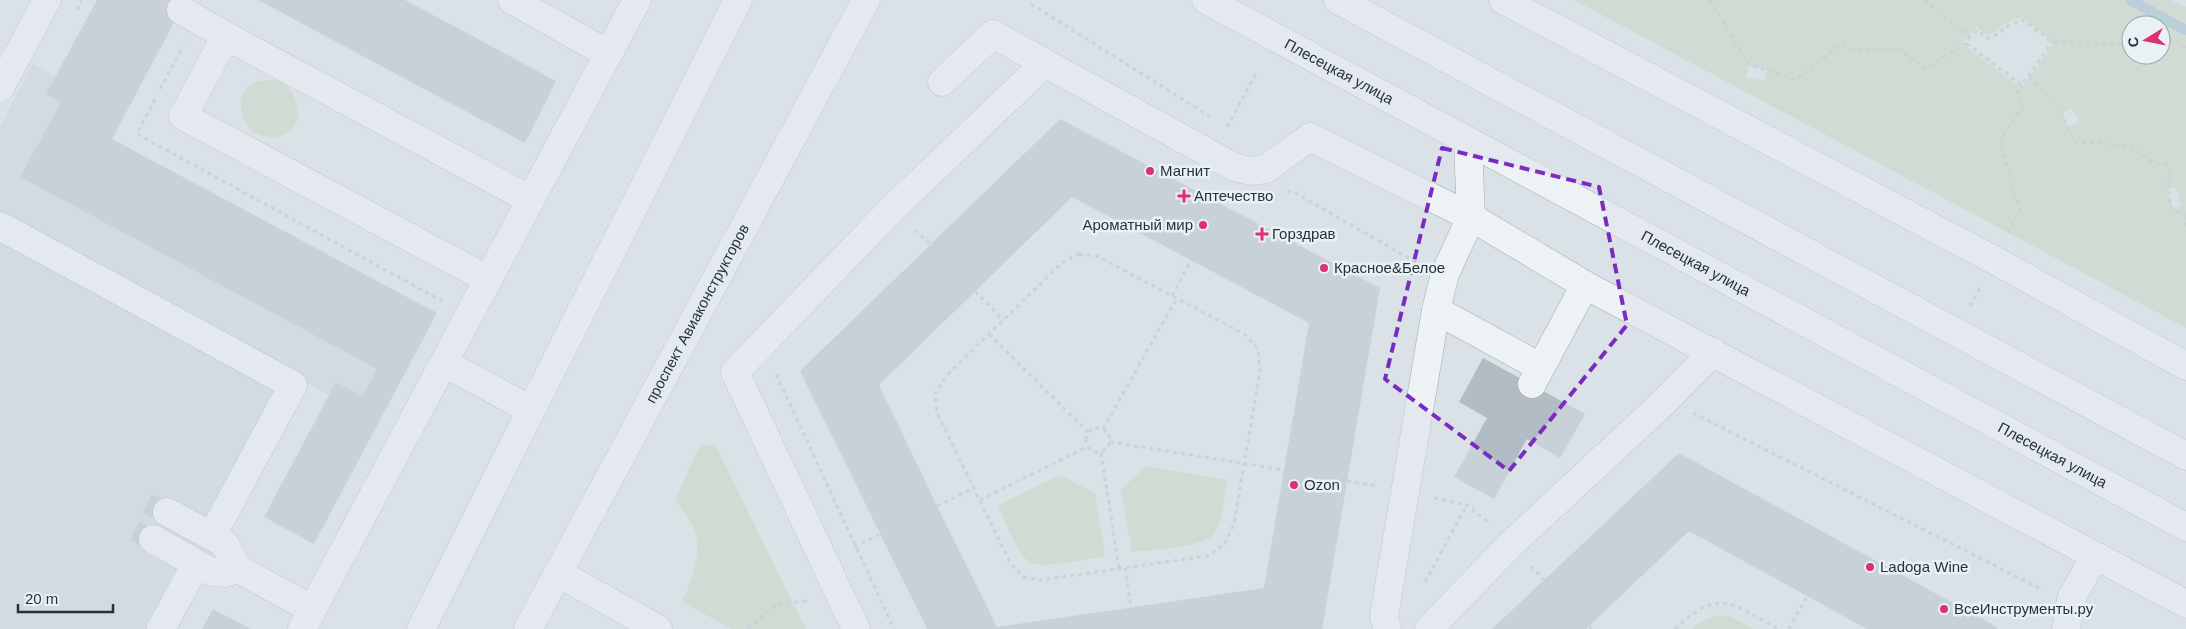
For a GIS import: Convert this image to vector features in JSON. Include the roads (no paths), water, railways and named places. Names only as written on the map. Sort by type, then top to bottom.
[{"type":"street","points":[[0,88],[47,0]]},
{"type":"street","points":[[512,0],[608,54]]},
{"type":"street","points":[[167,512],[224,543],[238,570],[307,619],[637,0]]},
{"type":"street","points":[[421,629],[738,0]]},
{"type":"street","name":"проспект Авиаконструкторов","points":[[528,629],[866,0]]},
{"type":"street","name":"Плесецкая улица","points":[[1206,0],[1468,143],[2186,527]]},
{"type":"street","points":[[1338,0],[2186,456]]},
{"type":"street","points":[[1503,0],[1994,260],[2186,366]]},
{"type":"street","points":[[189,15],[531,200]]},
{"type":"street","points":[[942,82],[993,34],[1234,167],[1250,171],[1266,169],[1310,137],[1471,217],[1585,285],[2186,604]]},
{"type":"street","points":[[226,36],[183,116],[489,280]]},
{"type":"street","points":[[856,629],[735,372],[892,208],[1045,63]]},
{"type":"street","points":[[1387,629],[1384,616],[1436,310],[1446,274],[1471,217],[1468,143]]},
{"type":"street","points":[[0,226],[293,385],[212,536]]},
{"type":"street","points":[[1436,310],[1536,375],[1585,285]]},
{"type":"street","points":[[1429,629],[1510,545],[1664,402],[1713,352]]},
{"type":"street","points":[[444,362],[531,410]]},
{"type":"street","points":[[153,539],[209,571],[224,573],[238,570]]},
{"type":"street","points":[[2066,629],[2071,599],[2095,556]]},
{"type":"street","points":[[161,629],[196,564]]},
{"type":"street","points":[[558,573],[658,629]]},
{"type":"waterway","points":[[2130,0],[2186,30]]},
{"type":"tunnel","points":[[162,0],[181,10]]},
{"type":"place","name":"Магнит","points":[[1150,171]]},
{"type":"place","name":"Аптечество","points":[[1184,196]]},
{"type":"place","name":"Ароматный мир","points":[[1203,225]]},
{"type":"place","name":"Горздрав","points":[[1262,234]]},
{"type":"place","name":"Красное&Белое","points":[[1324,268]]},
{"type":"place","name":"Ozon","points":[[1294,485]]},
{"type":"place","name":"Ladoga Wine","points":[[1870,567]]},
{"type":"place","name":"ВсеИнструменты.ру","points":[[1944,609]]}]
